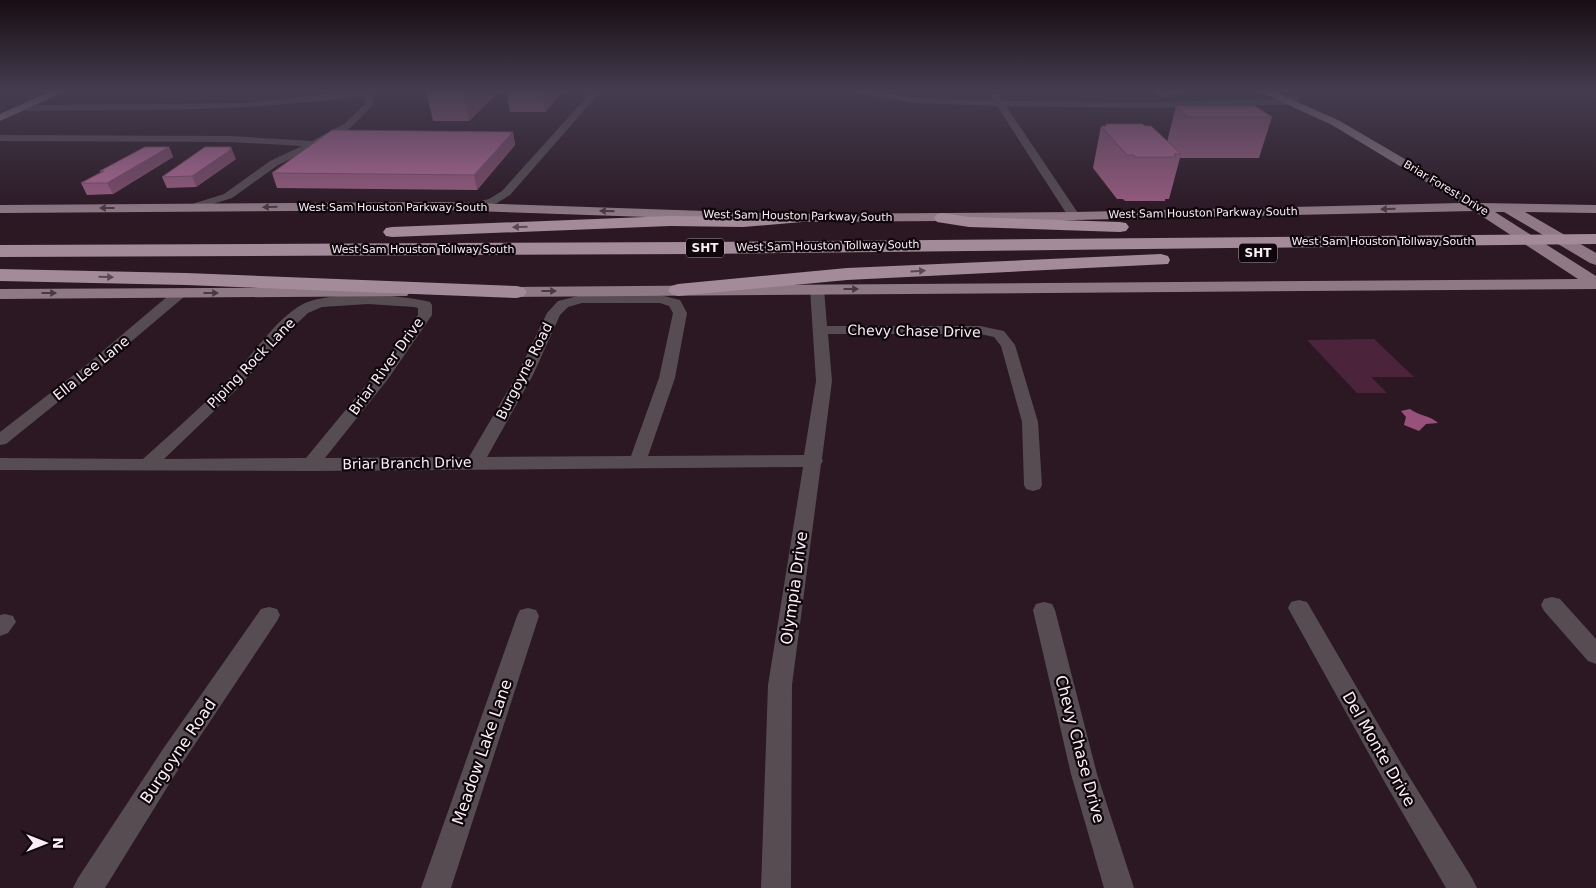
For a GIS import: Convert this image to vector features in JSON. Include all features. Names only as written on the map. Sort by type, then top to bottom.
[{"type":"highway","points":[[9,251],[465,229],[670,221],[743,222],[796,218]]},
{"type":"highway","points":[[943,218],[969,222],[1344,232],[1410,240]]},
{"type":"highway","name":"West Sam Houston Tollway South","points":[[9,251],[717,248],[1596,239]]},
{"type":"highway","name":"West Sam Houston Tollway South","points":[[0,263],[1596,251]]},
{"type":"highway","points":[[678,290],[847,274],[1166,260],[1188,254]]},
{"type":"highway","points":[[0,275],[186,279],[517,292]]},
{"type":"main road","name":"Briar Forest Drive","points":[[1352,132],[1397,159],[1481,201],[1596,284]]},
{"type":"main road","name":"Briar Forest Drive","points":[[1373,132],[1380,135]]},
{"type":"main road","points":[[1397,159],[1423,158]]},
{"type":"main road","name":"West Sam Houston Parkway South","points":[[0,209],[190,208],[233,202],[540,209],[796,218],[1074,216],[1422,208],[1481,201],[1506,207],[1596,209]]},
{"type":"main road","name":"Briar Forest Drive","points":[[1506,207],[1596,260]]},
{"type":"main road","points":[[1422,208],[1456,213],[1482,222],[1551,267],[1556,274],[1520,284]]},
{"type":"main road","points":[[1563,209],[1549,217],[1560,226],[1596,246]]},
{"type":"main road","points":[[0,294],[1596,284]]},
{"type":"street","points":[[233,202],[274,163],[335,132]]},
{"type":"street","points":[[467,207],[493,201],[506,193],[561,132]]},
{"type":"street","points":[[1019,132],[1074,216]]},
{"type":"street","points":[[0,138],[185,140],[309,146]]},
{"type":"street","points":[[68,143],[78,138]]},
{"type":"street","points":[[0,143],[185,140]]},
{"type":"street","points":[[506,193],[507,200],[511,203],[518,206],[540,209]]},
{"type":"street","name":"Olympia Drive","points":[[776,888],[780,686],[814,461],[824,381],[817,289]]},
{"type":"street","name":"Ella Lee Lane","points":[[0,440],[89,370],[180,293]]},
{"type":"street","name":"Burgoyne Road","points":[[475,462],[525,375],[554,313],[563,304],[582,299],[660,299],[675,303],[680,313],[667,378],[638,460]]},
{"type":"street","name":"Piping Rock Lane","points":[[146,465],[240,377],[297,315],[310,306],[332,301],[374,301]]},
{"type":"street","name":"Briar River Drive","points":[[310,465],[382,376],[425,315],[425,306],[412,301],[374,301]]},
{"type":"street","name":"Chevy Chase Drive","points":[[821,330],[980,330],[999,334],[1008,345],[1030,422],[1032,485]]},
{"type":"street","name":"Briar Branch Drive","points":[[0,464],[310,465],[638,460],[814,461]]},
{"type":"street","points":[[1552,605],[1596,655]]},
{"type":"street","name":"Del Monte Drive","points":[[1299,608],[1393,773],[1462,888]]},
{"type":"street","name":"Chevy Chase Drive","points":[[1044,610],[1084,774],[1119,888]]},
{"type":"street","name":"Burgoyne Road","points":[[88,888],[172,758],[269,614]]},
{"type":"street","name":"Meadow Lake Lane","points":[[436,888],[528,616]]},
{"type":"shaded area","points":[[1374,339],[1414,377],[1371,377],[1387,393],[1357,393],[1307,340]]},
{"type":"shaded area","points":[[1410,409],[1432,418],[1438,423],[1426,424],[1419,431],[1404,425],[1406,417],[1401,411]]},
{"type":"building","points":[[329,132],[513,132],[474,175],[272,173]]},
{"type":"building","points":[[1107,132],[1158,132],[1181,154],[1174,154],[1176,157],[1135,157],[1134,155],[1127,155]]},
{"type":"building","points":[[145,147],[169,147],[107,183],[81,183],[104,171],[100,171]]},
{"type":"building","points":[[205,147],[231,147],[229,149],[232,149],[192,176],[162,177]]}]
